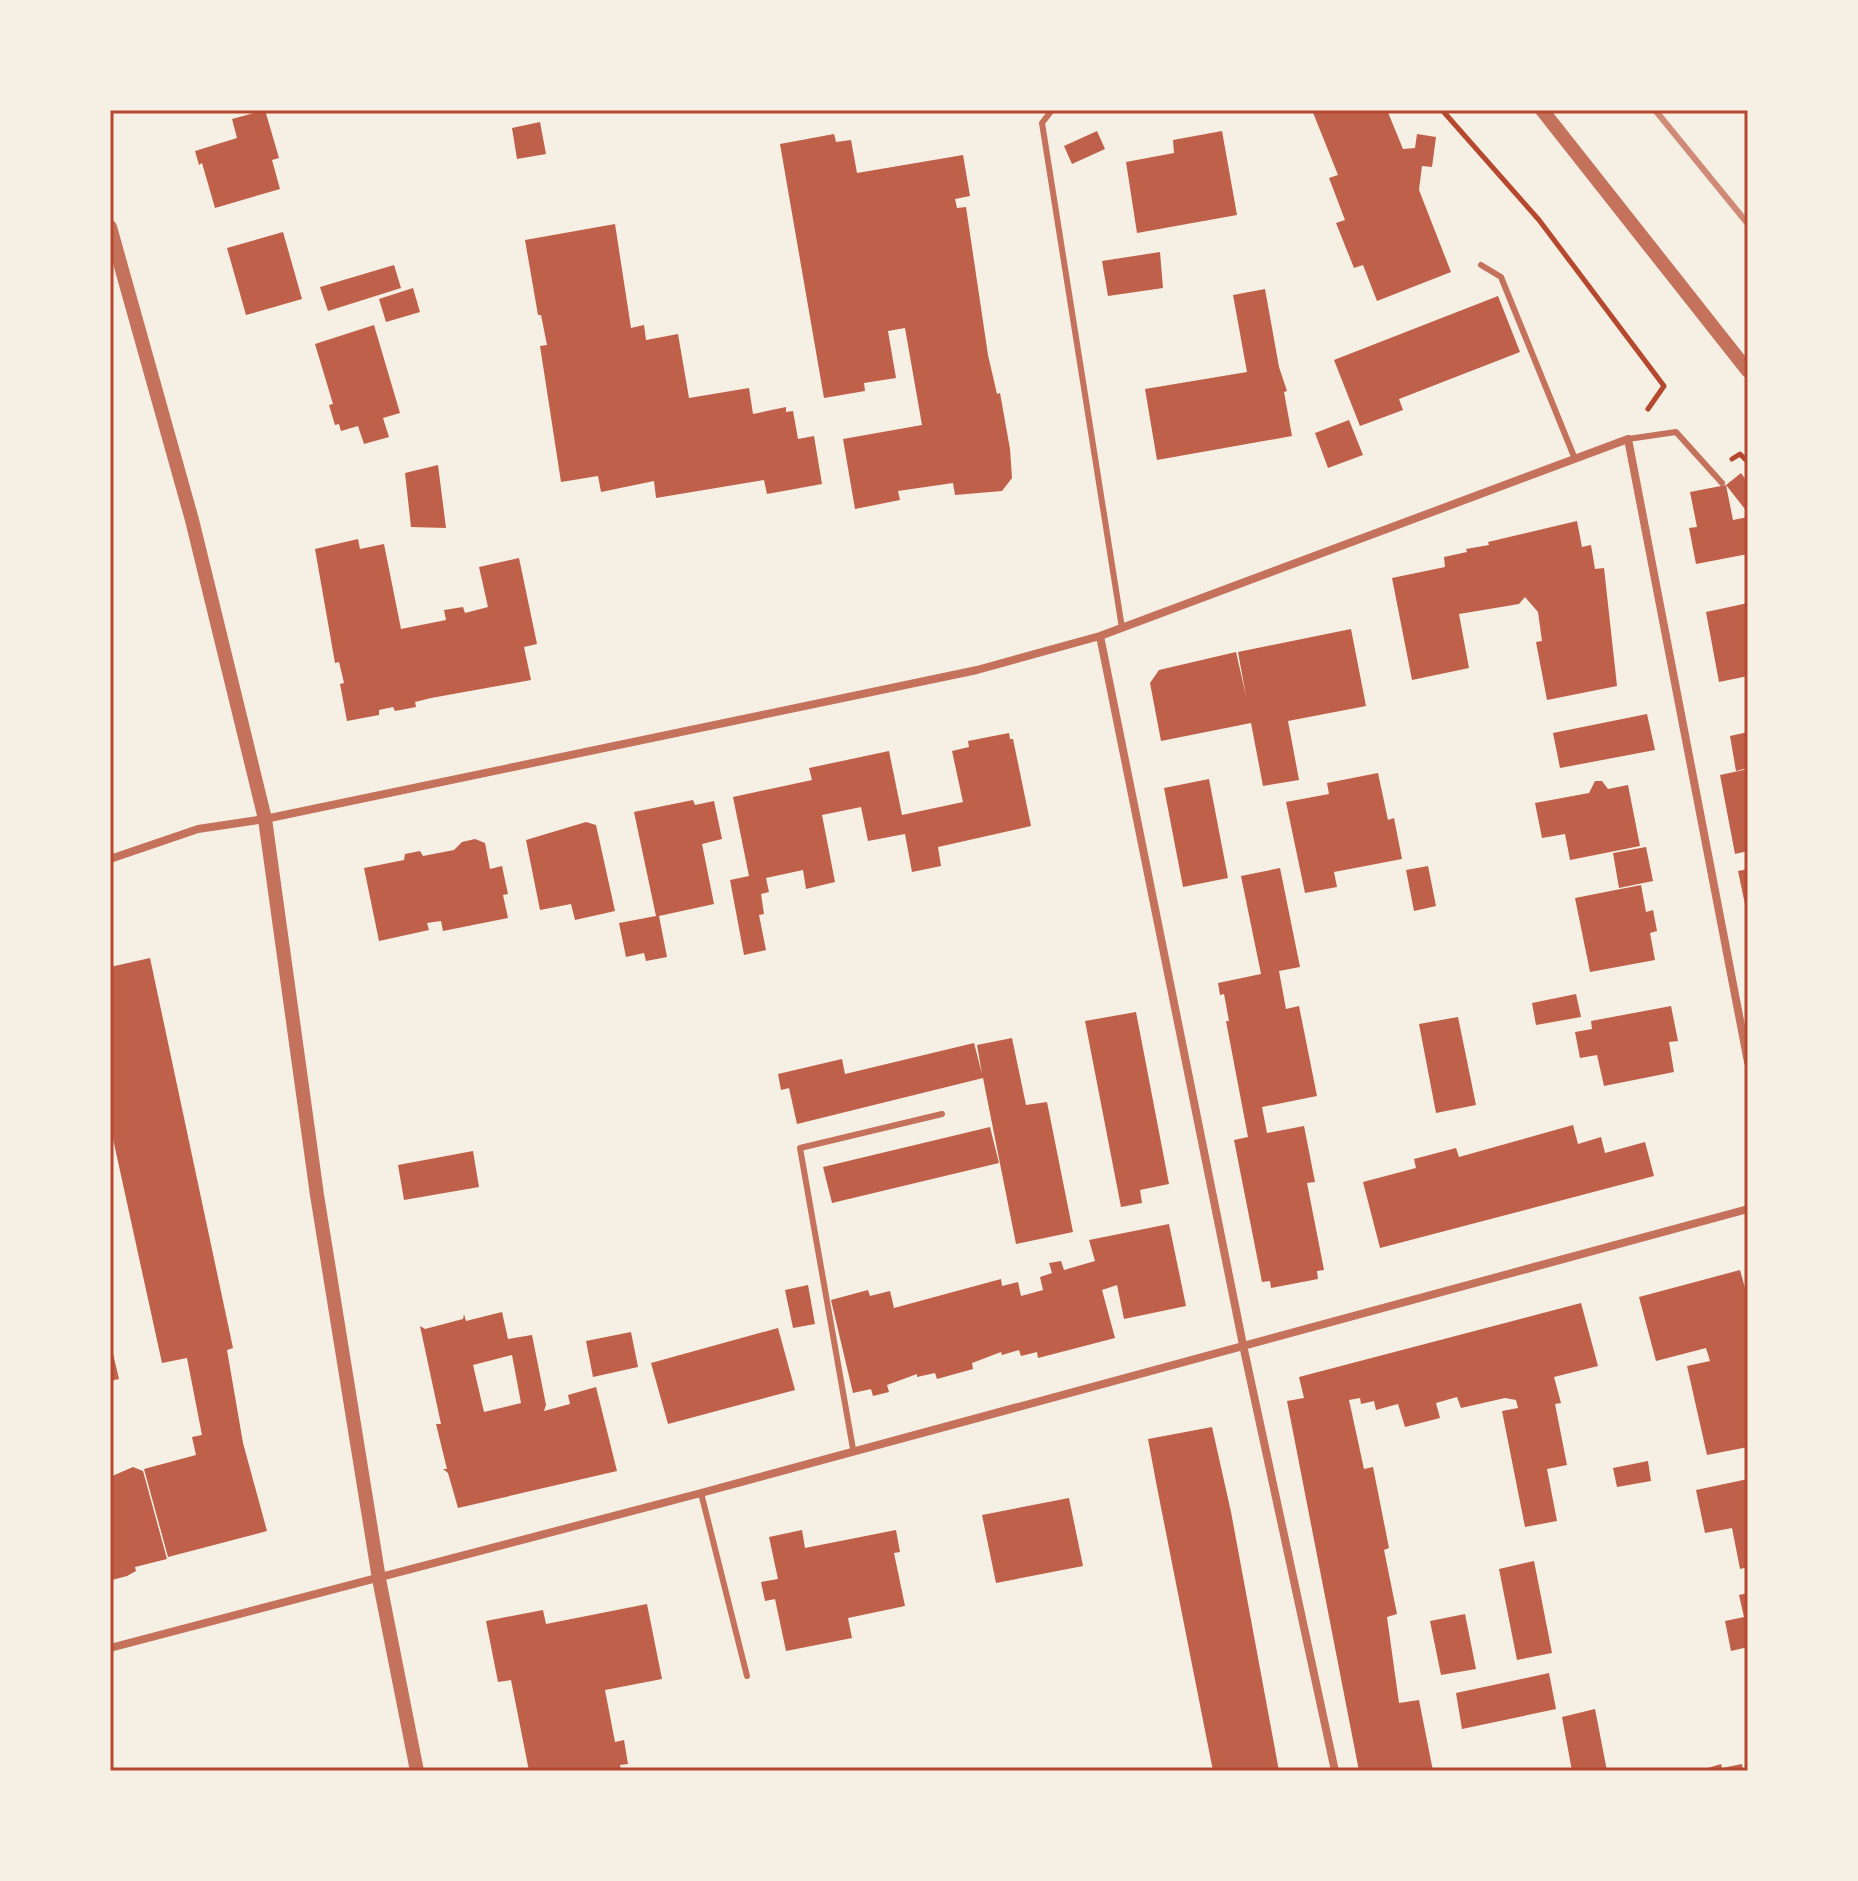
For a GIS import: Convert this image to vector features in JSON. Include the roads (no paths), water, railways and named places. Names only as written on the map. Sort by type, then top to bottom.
[{"type":"street","points":[[1542,110],[1748,371]]},
{"type":"street","points":[[110,227],[192,520],[265,819],[315,1181],[379,1579],[417,1771]]},
{"type":"street","points":[[110,859],[198,829],[265,819],[977,670],[1100,636],[1628,439],[1748,1062]]},
{"type":"street","points":[[1100,636],[1243,1345],[1335,1771]]},
{"type":"street","points":[[110,1648],[701,1493],[853,1449],[1748,1209]]},
{"type":"lane","points":[[1052,110],[1042,123],[1122,628]]},
{"type":"lane","points":[[1481,265],[1501,277],[1541,368],[1575,459]]},
{"type":"lane","points":[[1628,439],[1676,432],[1722,483]]},
{"type":"lane","points":[[853,1449],[800,1148],[942,1114]]},
{"type":"lane","points":[[701,1493],[747,1676]]},
{"type":"railway","points":[[1655,110],[1748,224]]}]
